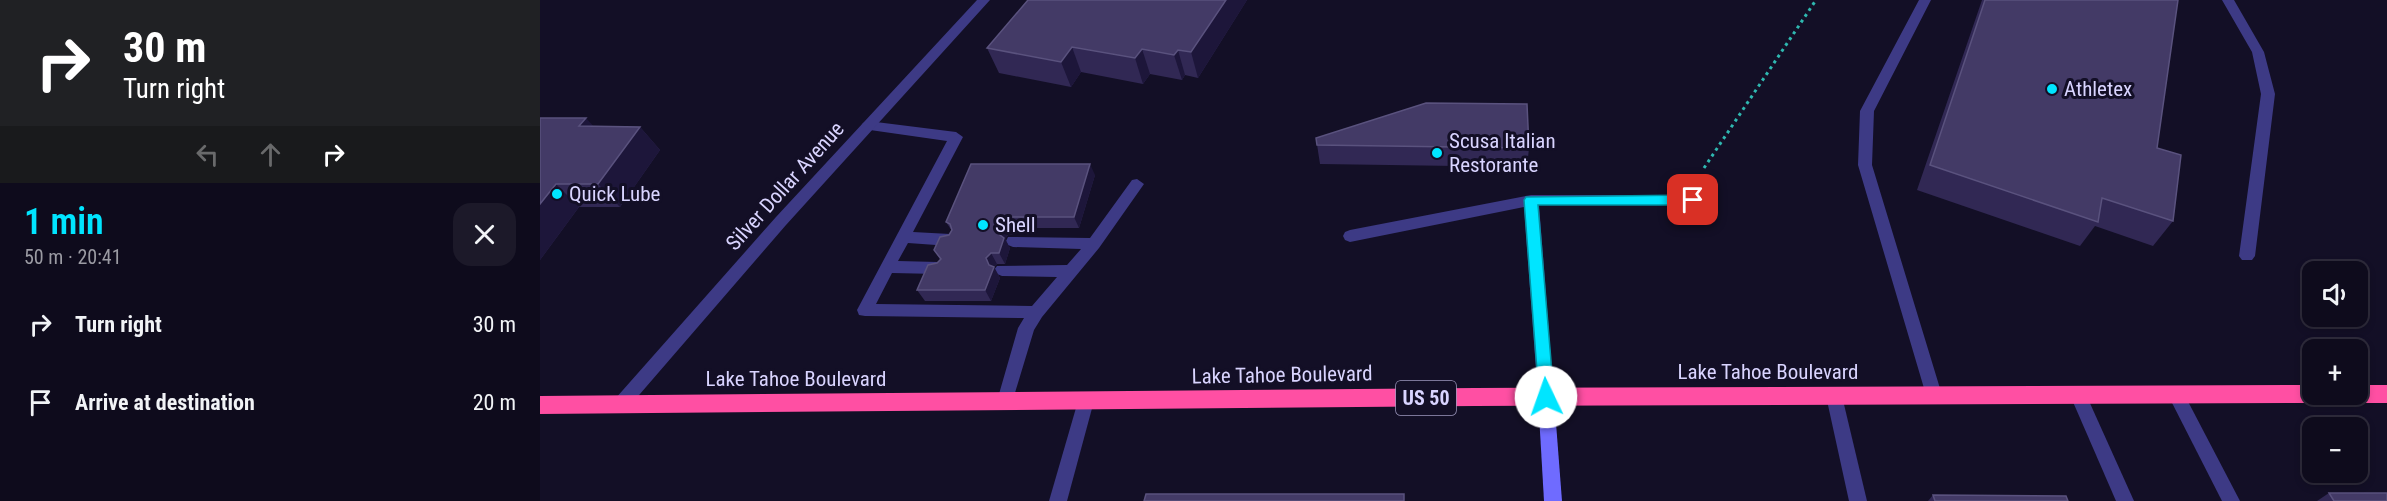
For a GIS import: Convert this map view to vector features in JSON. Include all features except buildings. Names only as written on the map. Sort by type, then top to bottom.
[{"type":"highway","name":"Lake Tahoe Boulevard","points":[[540,405],[2302,394]]},
{"type":"highway","points":[[2368,394],[2387,394]]},
{"type":"street","name":"Silver Dollar Avenue","points":[[621,404],[781,221],[984,0]]},
{"type":"street","points":[[1925,0],[1867,111],[1865,165],[1934,395]]},
{"type":"street","points":[[2228,0],[2258,51],[2268,94],[2247,256]]},
{"type":"street","points":[[868,126],[956,137],[865,310],[1036,312]]},
{"type":"street","points":[[1005,401],[1026,328],[1036,312],[1094,244],[1137,184]]},
{"type":"street","points":[[1531,200],[1553,501]]},
{"type":"street","points":[[1350,236],[1531,200],[1693,200]]},
{"type":"street","points":[[903,237],[950,240]]},
{"type":"street","points":[[1013,241],[1094,244]]},
{"type":"street","points":[[887,267],[938,268]]},
{"type":"street","points":[[1002,270],[1071,271]]},
{"type":"street","points":[[2078,395],[2125,501]]},
{"type":"street","points":[[2176,395],[2231,501]]},
{"type":"street","points":[[1834,396],[1858,501]]},
{"type":"street","points":[[1058,501],[1086,401]]},
{"type":"path","points":[[1704,168],[1816,0]]},
{"type":"place","name":"Athletex","points":[[2052,89]]},
{"type":"place","name":"Scusa Italian Restorante","points":[[1437,153]]},
{"type":"place","name":"Quick Lube","points":[[557,194]]},
{"type":"place","name":"Shell","points":[[983,225]]},
{"type":"route","points":[[1546,397],[1543,333],[1531,200],[1693,200]]}]
